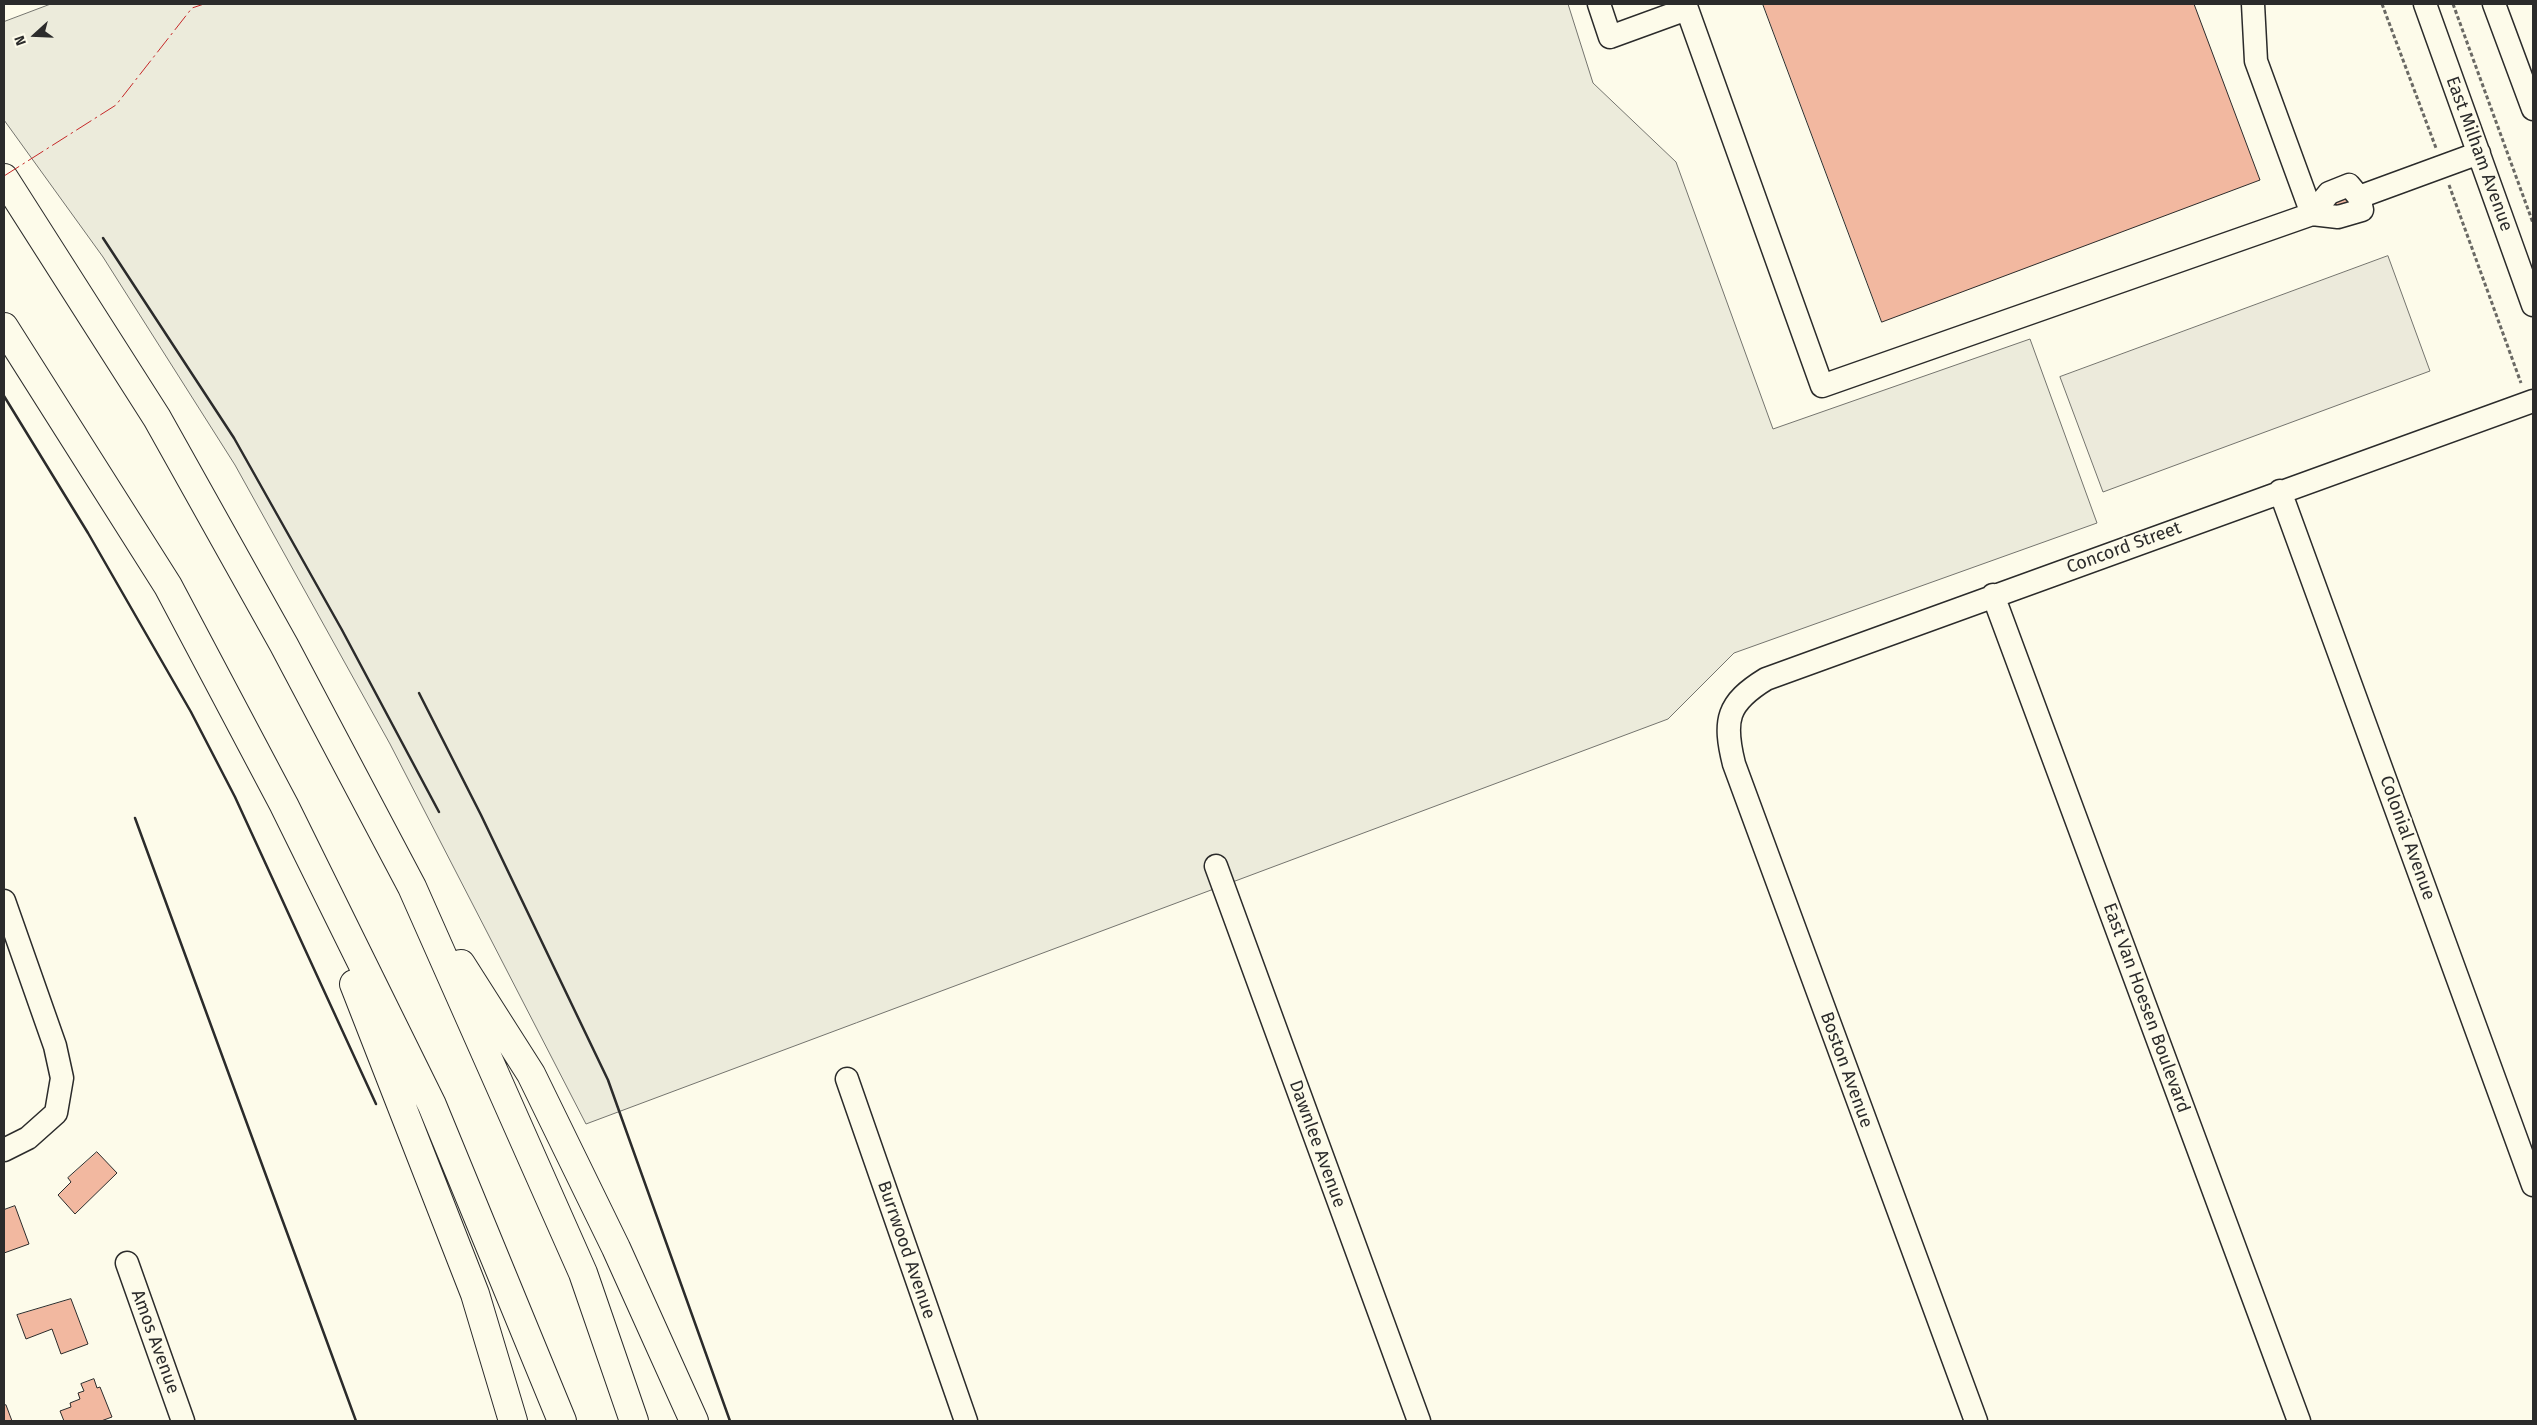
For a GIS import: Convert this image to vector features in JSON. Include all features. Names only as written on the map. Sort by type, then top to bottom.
[{"type":"highway","points":[[4,178],[157,418],[284,645],[412,887],[583,1273],[634,1421]]},
{"type":"highway","points":[[4,327],[168,586],[284,805],[432,1105],[562,1421]]},
{"type":"highway","points":[[284,805],[475,1294],[513,1421]]},
{"type":"highway","points":[[412,887],[531,1074],[616,1248],[694,1421]]},
{"type":"street","points":[[1599,4],[1610,37],[1687,9],[1822,386],[2312,214],[2338,217],[2362,210],[2359,197],[2479,153]]},
{"type":"street","points":[[2253,4],[2256,61],[2312,214]]},
{"type":"street","name":"East Milham Avenue","points":[[2425,4],[2533,305]]},
{"type":"street","points":[[2494,4],[2533,109]]},
{"type":"street","name":"Concord Street","points":[[1730,716],[1745,692],[1766,679],[2280,491],[2531,402]]},
{"type":"street","name":"Colonial Avenue","points":[[2280,491],[2533,1186]]},
{"type":"street","name":"East Van Hoesen Boulevard","points":[[1994,595],[2298,1421]]},
{"type":"street","name":"Boston Avenue","points":[[1730,716],[1729,746],[1734,764],[1976,1421]]},
{"type":"street","name":"Dawnlee Avenue","points":[[1216,866],[1419,1421]]},
{"type":"street","points":[[4,900],[56,1046],[62,1078],[56,1113],[28,1138],[4,1150]]},
{"type":"street","name":"Burrwood Avenue","points":[[847,1079],[966,1421]]},
{"type":"street","name":"Amos Avenue","points":[[127,1263],[183,1421]]},
{"type":"path","points":[[2382,4],[2531,402]]},
{"type":"path","points":[[2453,4],[2533,223]]},
{"type":"shaded area","points":[[51,4],[1568,4],[1593,83],[1676,162],[1773,429],[2030,339],[2097,523],[1734,653],[1668,719],[586,1124],[390,744],[235,465],[103,257],[4,120],[4,22]]},
{"type":"shaded area","points":[[2388,256],[2430,371],[2103,492],[2060,377]]},
{"type":"building","points":[[1763,4],[2194,4],[2260,180],[1882,322]]},
{"type":"building","points":[[2350,191],[2354,203],[2338,209],[2333,197]]},
{"type":"building","points":[[97,1152],[117,1173],[75,1214],[58,1195],[71,1182],[68,1178]]},
{"type":"building","points":[[15,1206],[29,1244],[4,1253],[4,1210]]},
{"type":"building","points":[[71,1299],[88,1344],[61,1354],[52,1329],[26,1339],[17,1315]]},
{"type":"building","points":[[94,1379],[97,1388],[100,1387],[112,1417],[101,1421],[64,1421],[60,1411],[71,1407],[70,1403],[80,1399],[78,1393],[84,1391],[81,1384]]},
{"type":"building","points":[[6,1405],[12,1421],[4,1421],[4,1406]]},
{"type":"wall","points":[[103,238],[234,438],[342,630],[439,812]]},
{"type":"wall","points":[[4,396],[88,533],[191,712],[235,797],[376,1104]]},
{"type":"wall","points":[[419,693],[481,815],[608,1080],[730,1421]]},
{"type":"wall","points":[[135,818],[356,1421]]},
{"type":"power","points":[[4,176],[116,105],[192,8],[204,4]]}]
